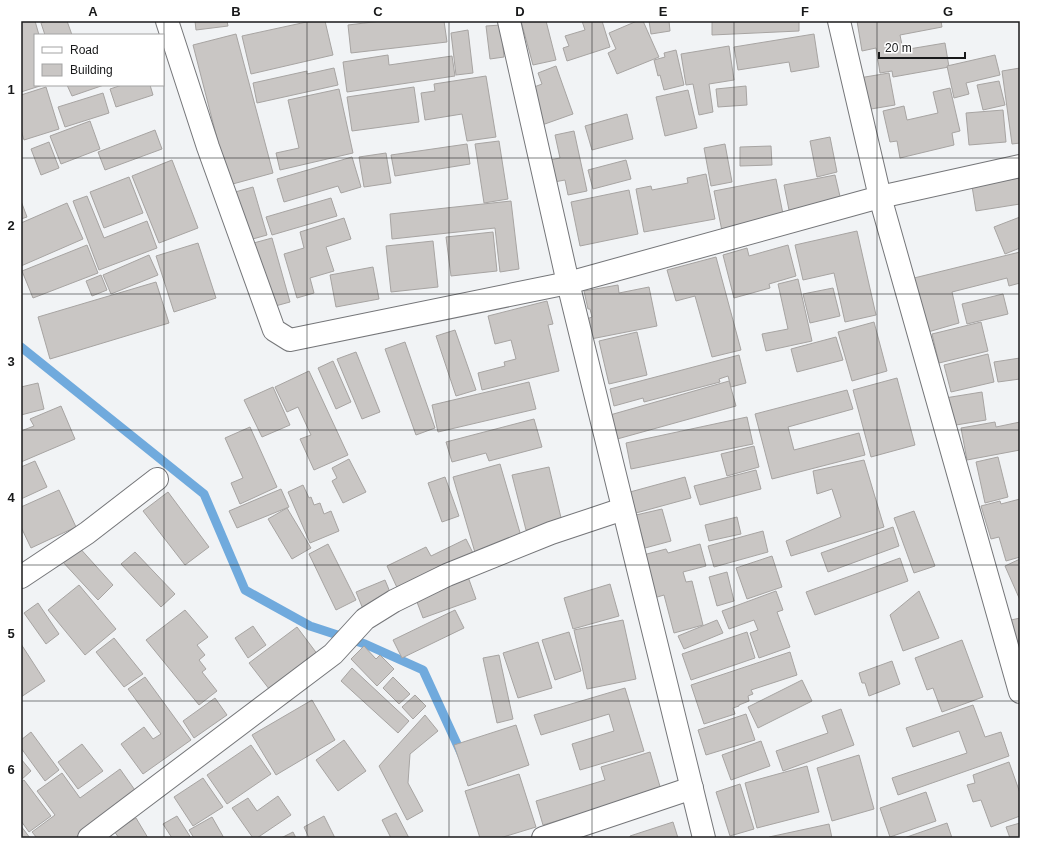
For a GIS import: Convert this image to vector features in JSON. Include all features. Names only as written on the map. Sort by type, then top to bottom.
[{"type":"street","points":[[167,21],[208,147],[274,330],[290,340],[568,283],[880,197],[1020,166]]},
{"type":"street","points":[[509,21],[568,283],[704,838]]},
{"type":"street","points":[[839,21],[880,197],[1020,692]]},
{"type":"street","points":[[21,577],[87,533],[157,479]]},
{"type":"street","points":[[89,838],[333,654],[365,619],[394,602],[447,575],[551,533],[623,509]]},
{"type":"street","points":[[544,838],[692,788]]},
{"type":"building","points":[[21,21],[35,21],[39,34],[34,34],[34,86],[40,86],[21,92]]},
{"type":"building","points":[[47,21],[67,21],[72,34],[45,34],[41,23]]},
{"type":"building","points":[[195,21],[227,21],[228,26],[196,30]]},
{"type":"building","points":[[311,21],[325,21],[333,55],[251,74],[242,36]]},
{"type":"building","points":[[381,21],[444,21],[447,42],[351,53],[348,25]]},
{"type":"building","points":[[521,21],[546,21],[556,60],[533,65]]},
{"type":"building","points":[[582,21],[602,21],[610,47],[567,61],[563,48],[569,46],[565,36],[585,30]]},
{"type":"building","points":[[637,21],[643,21],[659,57],[617,74],[608,53],[616,49],[609,33]]},
{"type":"building","points":[[649,21],[669,21],[670,31],[651,34]]},
{"type":"building","points":[[712,21],[799,21],[799,31],[712,35]]},
{"type":"building","points":[[857,21],[941,21],[942,27],[900,35],[903,50],[945,43],[949,67],[893,77],[892,71],[880,73],[876,48],[862,51]]},
{"type":"building","points":[[501,25],[504,57],[490,59],[486,26]]},
{"type":"building","points":[[468,30],[473,73],[456,75],[451,33]]},
{"type":"building","points":[[236,34],[273,173],[229,185],[193,45]]},
{"type":"building","points":[[814,34],[819,67],[791,72],[789,62],[738,70],[734,47]]},
{"type":"building","points":[[729,46],[734,80],[709,84],[713,112],[699,115],[693,84],[686,85],[681,54]]},
{"type":"building","points":[[676,50],[684,85],[664,90],[660,75],[658,76],[654,60],[665,57],[664,53]]},
{"type":"building","points":[[388,55],[389,65],[452,56],[455,76],[347,92],[343,62]]},
{"type":"building","points":[[995,55],[1000,75],[966,83],[969,94],[954,98],[947,66]]},
{"type":"building","points":[[556,66],[573,114],[542,125],[529,89],[542,84],[538,73]]},
{"type":"building","points":[[334,68],[338,85],[257,103],[253,83],[307,71],[307,74]]},
{"type":"building","points":[[1020,68],[1020,143],[1012,144],[1002,71]]},
{"type":"building","points":[[889,73],[895,105],[865,110],[859,78]]},
{"type":"building","points":[[486,76],[496,137],[467,141],[462,114],[425,120],[421,93],[435,91],[434,84]]},
{"type":"building","points":[[999,81],[1005,105],[983,110],[977,85]]},
{"type":"building","points":[[67,86],[101,86],[72,96]]},
{"type":"building","points":[[119,86],[150,86],[153,95],[116,107],[110,89]]},
{"type":"building","points":[[746,86],[747,105],[718,107],[716,89]]},
{"type":"building","points":[[46,87],[59,129],[24,140],[21,130],[21,95]]},
{"type":"building","points":[[414,87],[419,122],[352,131],[347,97]]},
{"type":"building","points":[[950,88],[960,131],[952,133],[954,145],[900,158],[897,141],[890,142],[883,111],[904,106],[907,120],[938,113],[933,92]]},
{"type":"building","points":[[339,89],[353,153],[280,170],[276,153],[299,148],[288,100]]},
{"type":"building","points":[[688,90],[697,128],[665,136],[656,97]]},
{"type":"building","points":[[103,93],[109,113],[65,127],[58,107]]},
{"type":"building","points":[[1003,110],[1006,142],[969,145],[966,113]]},
{"type":"building","points":[[627,114],[633,139],[592,150],[585,126]]},
{"type":"building","points":[[90,121],[100,149],[61,164],[50,136]]},
{"type":"building","points":[[155,130],[162,149],[105,170],[98,152]]},
{"type":"building","points":[[574,131],[587,191],[568,195],[565,180],[554,182],[549,160],[560,158],[555,135]]},
{"type":"building","points":[[830,137],[837,172],[817,177],[810,141]]},
{"type":"building","points":[[499,141],[508,199],[484,203],[475,144]]},
{"type":"building","points":[[49,142],[59,168],[41,175],[31,149]]},
{"type":"building","points":[[467,144],[470,164],[395,176],[391,155]]},
{"type":"building","points":[[725,144],[732,182],[711,186],[704,148]]},
{"type":"building","points":[[771,146],[772,165],[740,166],[740,147]]},
{"type":"building","points":[[386,153],[391,183],[364,187],[359,157]]},
{"type":"building","points":[[352,157],[361,187],[341,193],[338,186],[284,202],[277,179]]},
{"type":"building","points":[[172,160],[198,228],[159,243],[132,176]]},
{"type":"building","points":[[626,160],[631,179],[593,189],[588,170]]},
{"type":"building","points":[[706,174],[715,219],[644,232],[636,189],[651,186],[652,190],[688,183],[687,178]]},
{"type":"building","points":[[835,175],[842,205],[790,215],[784,185]]},
{"type":"building","points":[[129,177],[143,213],[104,228],[90,192]]},
{"type":"building","points":[[1020,178],[1020,204],[976,211],[972,186]]},
{"type":"building","points":[[776,179],[784,219],[722,231],[714,191]]},
{"type":"building","points":[[253,187],[267,235],[242,242],[228,194]]},
{"type":"building","points":[[629,190],[638,234],[580,246],[571,202]]},
{"type":"building","points":[[87,196],[104,238],[147,221],[157,248],[99,270],[73,201]]},
{"type":"building","points":[[331,198],[337,216],[272,235],[266,217]]},
{"type":"building","points":[[21,201],[27,217],[21,219]]},
{"type":"building","points":[[511,201],[519,269],[500,272],[495,228],[392,239],[390,214]]},
{"type":"building","points":[[67,203],[83,239],[21,266],[21,223]]},
{"type":"building","points":[[1020,217],[1020,248],[1005,254],[994,227]]},
{"type":"building","points":[[344,218],[351,239],[326,247],[334,271],[310,278],[314,293],[297,298],[284,254],[304,248],[300,232]]},
{"type":"building","points":[[857,231],[876,315],[845,322],[834,273],[803,280],[795,245]]},
{"type":"building","points":[[493,232],[497,271],[451,276],[446,237]]},
{"type":"building","points":[[272,238],[290,302],[268,308],[250,244]]},
{"type":"building","points":[[433,241],[438,287],[391,292],[386,246]]},
{"type":"building","points":[[198,243],[216,298],[174,312],[156,256]]},
{"type":"building","points":[[87,245],[98,273],[33,298],[22,271]]},
{"type":"building","points":[[788,245],[796,276],[769,284],[770,288],[734,298],[723,255],[747,248],[749,256]]},
{"type":"building","points":[[1020,252],[1020,283],[1009,286],[1007,278],[952,292],[959,323],[928,332],[914,278]]},
{"type":"building","points":[[149,255],[158,275],[111,294],[103,275]]},
{"type":"building","points":[[716,257],[741,350],[712,357],[695,296],[676,301],[667,270]]},
{"type":"building","points":[[373,267],[379,299],[336,307],[330,275]]},
{"type":"building","points":[[101,275],[107,290],[92,296],[86,281]]},
{"type":"building","points":[[798,279],[812,341],[766,351],[762,334],[788,329],[778,284]]},
{"type":"building","points":[[156,282],[169,323],[50,359],[38,317]]},
{"type":"building","points":[[618,285],[619,293],[649,287],[657,326],[591,339],[587,319],[592,317],[590,309],[588,309],[584,291]]},
{"type":"building","points":[[833,288],[840,316],[810,323],[803,294]]},
{"type":"building","points":[[1003,294],[1008,314],[967,324],[962,304]]},
{"type":"building","points":[[547,301],[553,324],[548,325],[559,371],[482,390],[478,373],[505,366],[504,362],[516,359],[511,340],[495,344],[488,316]]},
{"type":"building","points":[[874,322],[887,371],[852,381],[838,332]]},
{"type":"building","points":[[981,322],[988,351],[939,363],[932,334]]},
{"type":"building","points":[[455,330],[476,390],[456,396],[436,336]]},
{"type":"building","points":[[637,332],[647,375],[609,384],[599,341]]},
{"type":"building","points":[[836,337],[843,360],[797,372],[791,349]]},
{"type":"building","points":[[405,342],[435,428],[416,435],[385,349]]},
{"type":"building","points":[[356,352],[380,412],[362,419],[337,359]]},
{"type":"building","points":[[988,354],[994,382],[951,392],[944,365]]},
{"type":"building","points":[[739,355],[746,383],[731,387],[728,376],[719,379],[720,382],[644,402],[643,398],[614,406],[610,389]]},
{"type":"building","points":[[1020,358],[1020,379],[998,382],[994,362]]},
{"type":"building","points":[[333,361],[351,402],[336,409],[318,368]]},
{"type":"building","points":[[309,371],[348,455],[314,470],[300,439],[311,435],[298,407],[287,412],[275,387]]},
{"type":"building","points":[[897,378],[915,445],[871,457],[853,390]]},
{"type":"building","points":[[729,381],[736,406],[610,441],[603,417]]},
{"type":"building","points":[[529,382],[536,409],[438,432],[432,405]]},
{"type":"building","points":[[38,383],[44,409],[21,415],[21,387]]},
{"type":"building","points":[[273,387],[290,425],[262,437],[244,400]]},
{"type":"building","points":[[847,390],[853,409],[788,427],[794,450],[859,433],[865,455],[772,479],[755,414]]},
{"type":"building","points":[[982,392],[986,420],[950,426],[945,398]]},
{"type":"building","points":[[61,406],[75,439],[21,462],[21,431],[34,426],[30,419]]},
{"type":"building","points":[[747,417],[753,444],[631,469],[626,443]]},
{"type":"building","points":[[534,419],[542,447],[489,461],[486,453],[452,462],[446,442]]},
{"type":"building","points":[[995,422],[996,427],[1020,422],[1020,450],[967,460],[961,428]]},
{"type":"building","points":[[250,427],[277,487],[240,504],[231,483],[243,478],[225,438]]},
{"type":"building","points":[[754,446],[759,467],[727,476],[721,454]]},
{"type":"building","points":[[998,457],[1008,497],[985,503],[976,462]]},
{"type":"building","points":[[349,459],[366,492],[343,503],[332,481],[337,478],[332,468]]},
{"type":"building","points":[[864,460],[884,527],[791,556],[786,541],[841,517],[832,489],[817,494],[813,471]]},
{"type":"building","points":[[35,461],[47,487],[21,499],[21,467]]},
{"type":"building","points":[[500,464],[523,543],[476,556],[453,477]]},
{"type":"building","points":[[549,467],[562,522],[526,530],[512,475]]},
{"type":"building","points":[[756,470],[761,489],[700,505],[694,486]]},
{"type":"building","points":[[445,477],[459,516],[442,522],[428,483]]},
{"type":"building","points":[[685,477],[691,498],[636,513],[630,492]]},
{"type":"building","points":[[303,485],[309,498],[311,497],[314,505],[320,503],[324,514],[331,511],[339,531],[310,543],[288,492]]},
{"type":"building","points":[[281,489],[289,507],[237,528],[229,511]]},
{"type":"building","points":[[59,490],[76,527],[31,548],[21,527],[21,507]]},
{"type":"building","points":[[168,492],[209,547],[185,565],[143,511]]},
{"type":"building","points":[[1020,499],[1020,557],[1006,561],[999,537],[991,539],[981,506],[1000,501],[1001,504]]},
{"type":"building","points":[[287,508],[311,548],[292,559],[268,519]]},
{"type":"building","points":[[662,509],[671,541],[645,548],[636,515]]},
{"type":"building","points":[[914,511],[935,566],[914,573],[894,518]]},
{"type":"building","points":[[737,517],[741,534],[709,541],[705,525]]},
{"type":"building","points":[[893,527],[899,546],[828,572],[821,553]]},
{"type":"building","points":[[763,531],[768,552],[714,567],[708,546]]},
{"type":"building","points":[[466,539],[475,557],[400,594],[387,566],[426,547],[431,556]]},
{"type":"building","points":[[328,544],[356,600],[336,610],[309,554]]},
{"type":"building","points":[[700,544],[706,566],[683,572],[686,582],[692,581],[703,625],[674,633],[664,595],[654,598],[643,555],[666,549],[668,553]]},
{"type":"building","points":[[77,545],[113,585],[98,600],[61,560]]},
{"type":"building","points":[[135,552],[175,594],[161,607],[121,564]]},
{"type":"building","points":[[772,556],[782,587],[747,599],[736,568]]},
{"type":"building","points":[[900,558],[908,581],[815,615],[806,592]]},
{"type":"building","points":[[1020,559],[1020,600],[1005,566]]},
{"type":"building","points":[[727,572],[734,601],[717,606],[709,577]]},
{"type":"building","points":[[467,574],[476,599],[423,618],[414,594]]},
{"type":"building","points":[[385,580],[392,597],[363,609],[356,592]]},
{"type":"building","points":[[610,584],[619,616],[573,629],[564,598]]},
{"type":"building","points":[[79,585],[116,629],[85,655],[48,610]]},
{"type":"building","points":[[776,591],[783,610],[777,612],[790,647],[759,658],[750,633],[758,630],[754,620],[729,629],[722,611]]},
{"type":"building","points":[[919,591],[939,638],[903,651],[890,615]]},
{"type":"building","points":[[38,603],[59,634],[46,644],[24,613]]},
{"type":"building","points":[[185,610],[208,637],[197,645],[205,655],[199,660],[206,669],[202,672],[217,691],[199,705],[146,640]]},
{"type":"building","points":[[455,610],[464,628],[402,658],[393,640]]},
{"type":"building","points":[[1020,618],[1020,654],[1011,620]]},
{"type":"building","points":[[623,620],[636,679],[587,689],[574,630]]},
{"type":"building","points":[[717,620],[723,633],[684,649],[678,636]]},
{"type":"building","points":[[253,626],[266,645],[248,658],[235,638]]},
{"type":"building","points":[[297,627],[321,659],[273,694],[249,663]]},
{"type":"building","points":[[569,632],[581,671],[555,680],[542,640]]},
{"type":"building","points":[[747,632],[755,658],[691,680],[682,654]]},
{"type":"building","points":[[114,638],[143,674],[124,687],[96,652]]},
{"type":"building","points":[[962,640],[983,697],[942,712],[933,688],[927,690],[915,658]]},
{"type":"building","points":[[538,642],[552,688],[518,698],[503,653]]},
{"type":"building","points":[[21,644],[45,681],[21,697]]},
{"type":"building","points":[[364,646],[376,659],[380,655],[394,669],[377,686],[351,659]]},
{"type":"building","points":[[790,652],[797,675],[751,690],[753,694],[748,696],[749,701],[733,708],[735,714],[704,724],[691,685]]},
{"type":"building","points":[[499,655],[513,719],[497,723],[483,658]]},
{"type":"building","points":[[892,661],[900,684],[869,696],[865,683],[862,683],[859,673]]},
{"type":"building","points":[[352,668],[409,721],[398,733],[341,681]]},
{"type":"building","points":[[145,677],[191,740],[143,774],[121,744],[144,727],[153,739],[161,734],[128,689]]},
{"type":"building","points":[[393,677],[410,694],[399,704],[383,688]]},
{"type":"building","points":[[802,680],[812,701],[758,728],[748,707]]},
{"type":"building","points":[[625,688],[644,751],[580,770],[572,744],[614,731],[609,714],[541,735],[534,715]]},
{"type":"building","points":[[415,695],[426,706],[413,719],[402,707]]},
{"type":"building","points":[[215,698],[227,715],[194,738],[183,721]]},
{"type":"building","points":[[312,700],[335,740],[276,775],[252,735]]},
{"type":"building","points":[[973,705],[985,737],[1001,732],[1009,756],[898,795],[892,778],[967,753],[959,731],[913,747],[906,728]]},
{"type":"building","points":[[841,709],[854,745],[783,771],[776,751],[828,733],[822,716]]},
{"type":"building","points":[[746,714],[755,740],[706,755],[698,730]]},
{"type":"building","points":[[425,715],[438,731],[410,754],[408,783],[423,811],[407,820],[379,766]]},
{"type":"building","points":[[516,725],[529,765],[468,786],[454,745]]},
{"type":"building","points":[[31,732],[59,770],[45,781],[21,748],[21,740]]},
{"type":"building","points":[[344,740],[366,771],[338,791],[316,760]]},
{"type":"building","points":[[761,741],[770,766],[731,780],[722,755]]},
{"type":"building","points":[[82,744],[103,771],[78,789],[58,762]]},
{"type":"building","points":[[251,745],[271,774],[227,804],[207,775]]},
{"type":"building","points":[[650,752],[661,790],[543,825],[536,801],[605,780],[601,767]]},
{"type":"building","points":[[859,755],[874,809],[832,821],[817,768]]},
{"type":"building","points":[[21,759],[31,771],[21,780]]},
{"type":"building","points":[[1009,762],[1020,793],[1020,816],[991,827],[981,800],[973,802],[967,785],[975,783],[973,775]]},
{"type":"building","points":[[807,766],[819,812],[757,828],[745,783]]},
{"type":"building","points":[[120,769],[137,793],[75,838],[37,838],[32,832],[55,815],[37,791],[62,773],[80,798]]},
{"type":"building","points":[[519,774],[536,827],[500,838],[480,838],[465,791]]},
{"type":"building","points":[[203,778],[223,807],[193,826],[174,797]]},
{"type":"building","points":[[24,780],[51,816],[29,832],[21,821],[21,782]]},
{"type":"building","points":[[740,784],[754,829],[730,836],[716,792]]},
{"type":"building","points":[[926,792],[936,821],[890,837],[880,808]]},
{"type":"building","points":[[278,796],[291,815],[257,838],[253,838],[232,808],[248,798],[257,811]]},
{"type":"building","points":[[396,813],[409,838],[391,838],[382,820]]},
{"type":"building","points":[[177,816],[191,838],[172,838],[163,824]]},
{"type":"building","points":[[324,816],[335,838],[309,838],[304,827]]},
{"type":"building","points":[[212,817],[224,838],[194,838],[189,830]]},
{"type":"building","points":[[136,818],[148,838],[119,838],[114,831]]},
{"type":"building","points":[[673,822],[678,838],[630,838],[630,836]]},
{"type":"building","points":[[947,823],[952,838],[904,838]]},
{"type":"building","points":[[1020,823],[1020,838],[1010,838],[1006,827]]},
{"type":"building","points":[[829,824],[832,838],[769,838],[769,837]]},
{"type":"building","points":[[21,826],[30,838],[21,838]]},
{"type":"building","points":[[293,832],[296,838],[281,838]]},
{"type":"waterway","points":[[21,347],[204,494],[245,590],[310,626],[365,644],[423,670],[462,755]]}]
